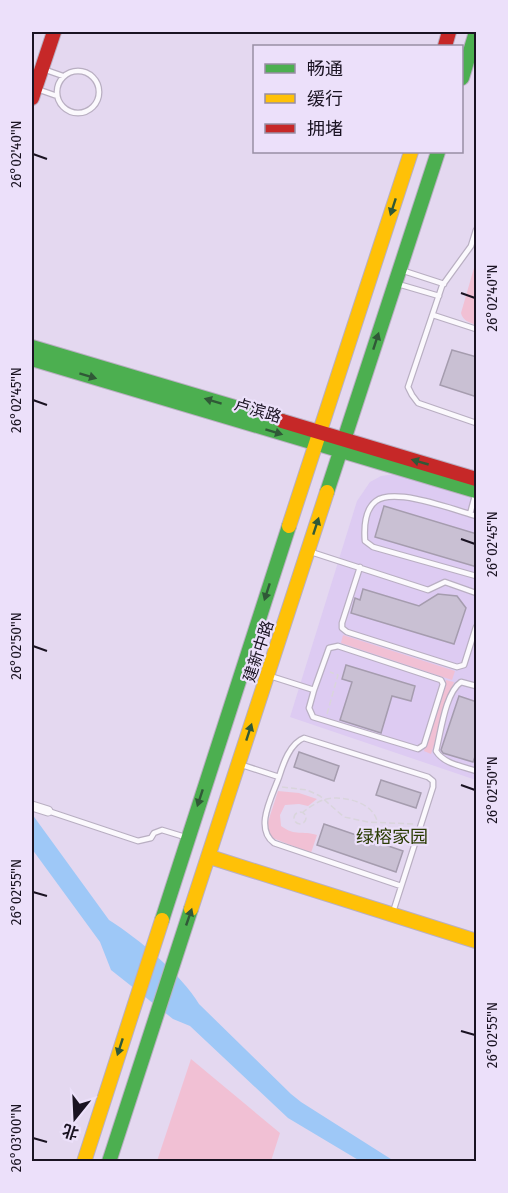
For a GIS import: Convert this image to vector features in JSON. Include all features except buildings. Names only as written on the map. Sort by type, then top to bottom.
[{"type":"main road","points":[[33,93],[54,32]]},
{"type":"main road","points":[[463,75],[476,32]]},
{"type":"main road","name":"建新中路","points":[[84,1161],[411,153]]},
{"type":"main road","name":"建新中路","points":[[109,1161],[438,153]]},
{"type":"main road","points":[[32,347],[318,439]]},
{"type":"main road","name":"卢滨路","points":[[32,359],[342,446],[477,491]]},
{"type":"main road","points":[[342,446],[477,478]]},
{"type":"main road","points":[[210,857],[477,941]]},
{"type":"street","points":[[32,806],[48,811]]},
{"type":"lane","points":[[42,68],[63,76]]},
{"type":"lane","points":[[77,70],[90,75],[98,85],[98,99],[90,109],[78,113],[64,109],[57,96],[56,89],[63,76],[77,70]]},
{"type":"lane","points":[[33,93],[57,96]]},
{"type":"lane","points":[[477,230],[474,243],[444,284],[408,387],[418,403],[477,423]]},
{"type":"lane","points":[[397,276],[444,284]]},
{"type":"lane","points":[[397,276],[439,296]]},
{"type":"lane","points":[[433,315],[477,329]]},
{"type":"lane","points":[[470,514],[477,491]]},
{"type":"lane","points":[[477,516],[414,499],[385,497],[376,501],[369,509],[364,528],[365,541],[373,547],[477,576]]},
{"type":"lane","points":[[308,551],[428,590],[445,582],[477,592]]},
{"type":"lane","points":[[360,567],[342,623],[342,628],[347,632],[457,667],[464,665],[477,627]]},
{"type":"lane","points":[[338,646],[441,680],[443,684],[424,745],[420,748],[314,717],[309,712],[314,690],[329,648],[338,646]]},
{"type":"lane","points":[[268,675],[314,690]]},
{"type":"lane","points":[[477,686],[461,682],[455,686],[436,751],[440,758],[448,762],[477,771]]},
{"type":"lane","points":[[392,915],[433,787],[433,781],[428,777],[304,738],[298,740],[282,766],[264,825],[268,839],[401,886]]},
{"type":"lane","points":[[239,764],[279,777]]},
{"type":"lane","points":[[48,811],[138,842],[151,838],[154,833],[162,830],[187,838]]},
{"type":"path","points":[[320,669],[338,675],[325,721]]},
{"type":"path","points":[[276,787],[307,790],[344,817],[377,822],[421,824]]},
{"type":"path","points":[[302,813],[323,800],[341,799],[358,802],[372,810],[377,822]]},
{"type":"shaded area","points":[[476,261],[476,325],[465,320],[461,313]]},
{"type":"shaded area","points":[[395,474],[476,500],[476,780],[290,717],[357,501],[370,482],[381,476]]},
{"type":"shaded area","points":[[343,635],[455,671],[452,680],[341,643]]},
{"type":"shaded area","points":[[446,680],[454,682],[431,754],[424,751]]},
{"type":"shaded area","points":[[278,791],[299,793],[317,799],[308,806],[285,805],[280,815],[281,826],[286,829],[317,835],[311,853],[270,837],[267,825]]},
{"type":"shaded area","points":[[191,1059],[280,1133],[271,1161],[157,1161]]},
{"type":"water","points":[[32,814],[109,920],[171,969],[199,1004],[291,1094],[394,1161],[360,1161],[288,1118],[190,1026],[173,1019],[111,970],[100,942],[32,849]]},
{"type":"traffic: fast","points":[[463,75],[476,32]]},
{"type":"traffic: fast","points":[[327,492],[438,153]]},
{"type":"traffic: fast","points":[[32,347],[282,421]]},
{"type":"traffic: fast","points":[[32,359],[476,491]]},
{"type":"traffic: fast","points":[[162,920],[289,526]]},
{"type":"traffic: fast","points":[[109,1162],[191,909]]},
{"type":"traffic: slow","points":[[289,526],[411,153]]},
{"type":"traffic: slow","points":[[191,909],[327,492]]},
{"type":"traffic: slow","points":[[210,857],[476,941]]},
{"type":"traffic: slow","points":[[84,1162],[162,920]]},
{"type":"traffic: jam","points":[[32,98],[54,32]]},
{"type":"traffic: jam","points":[[445,45],[449,32]]},
{"type":"traffic: jam","points":[[282,421],[476,479]]},
{"type":"district","name":"绿榕家园","points":[[392,837]]}]
